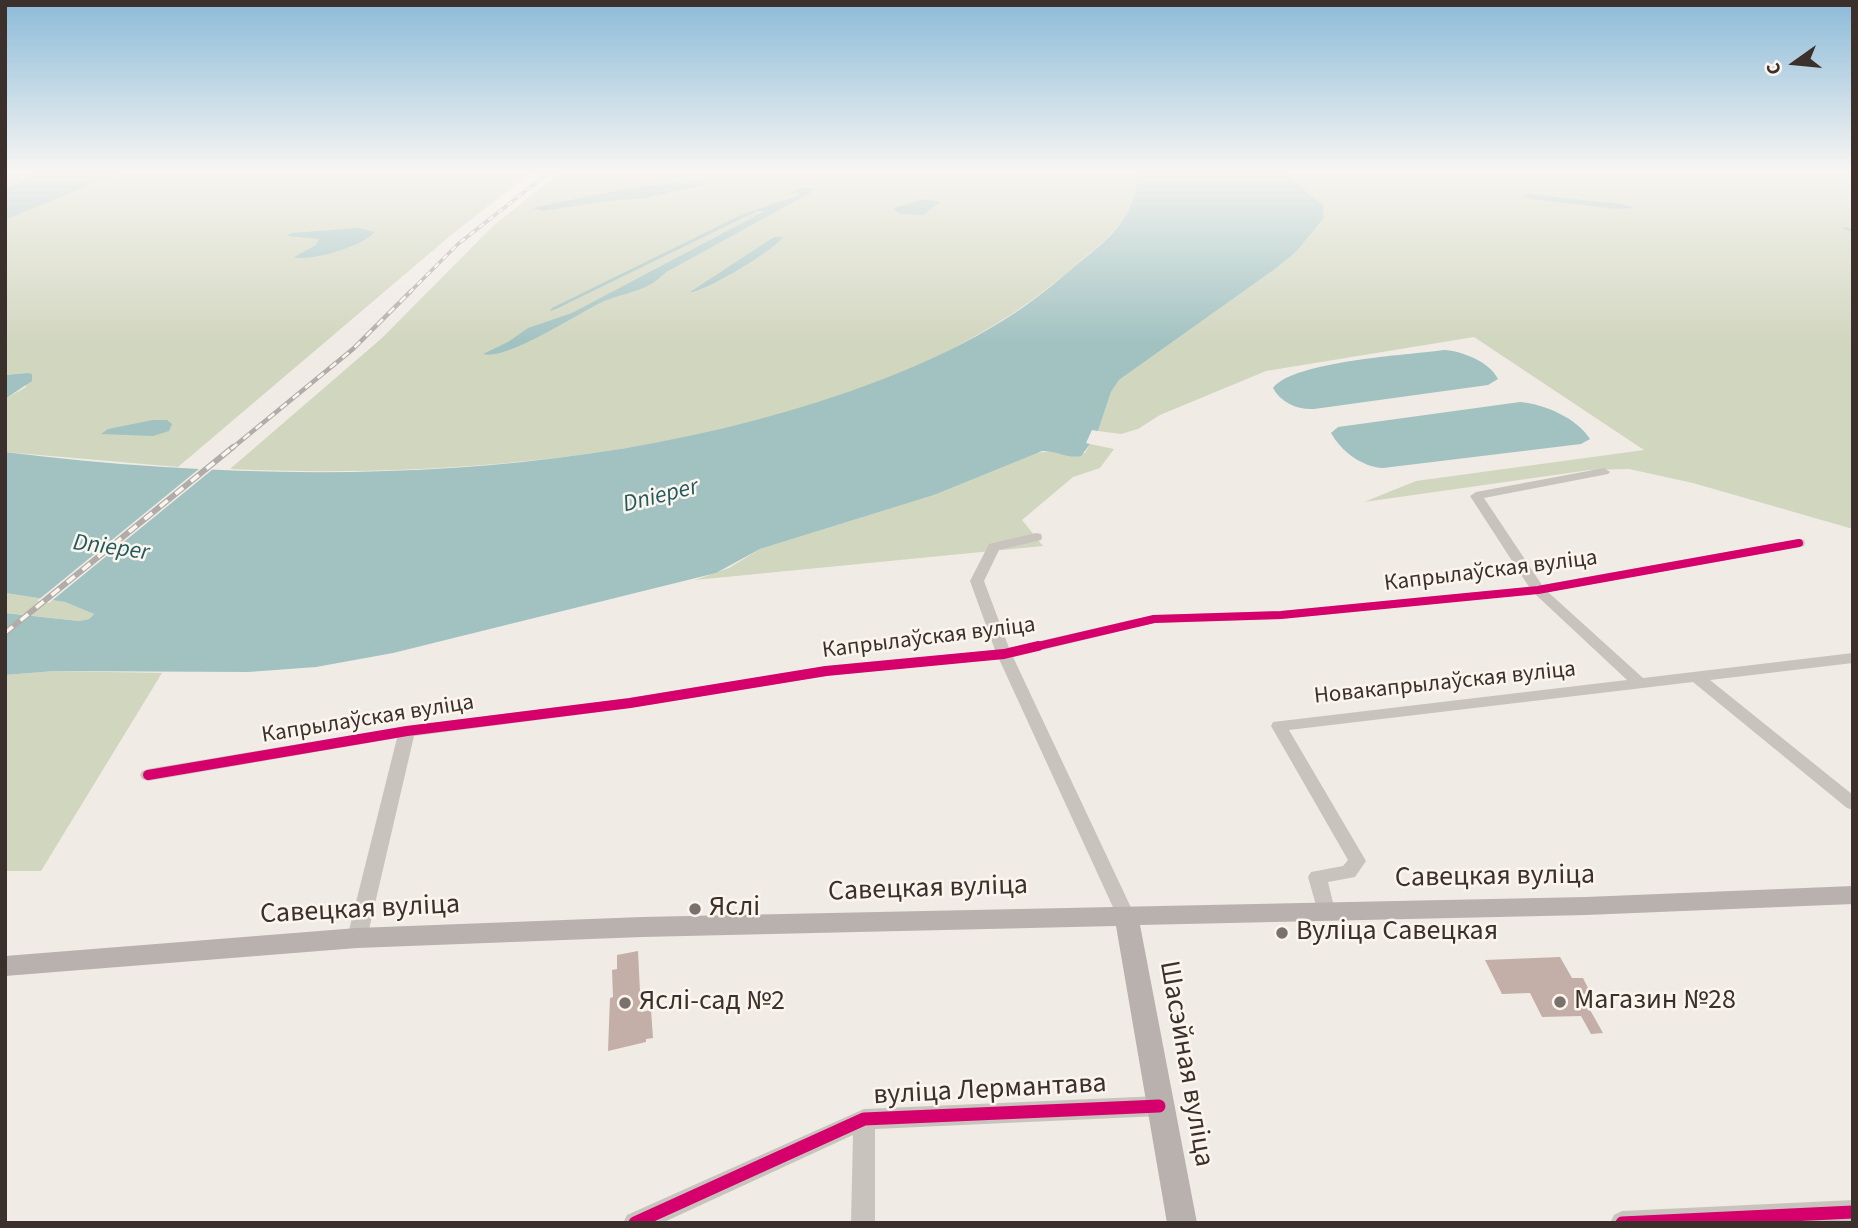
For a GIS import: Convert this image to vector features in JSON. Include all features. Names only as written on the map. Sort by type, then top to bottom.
[{"type":"main road","name":"Савецкая вуліца","points":[[5,966],[358,938],[642,927],[1586,906],[1853,895]]},
{"type":"main road","name":"Шасэйная вуліца","points":[[1126,916],[1182,1223]]},
{"type":"street","points":[[1604,472],[1476,496],[1538,590],[1641,684]]},
{"type":"street","points":[[1036,537],[994,547],[976,581],[1004,654],[1126,916]]},
{"type":"street","name":"Капрылаўская вуліца","points":[[148,775],[407,731],[629,703],[826,671],[1004,654],[1154,620],[1281,615],[1538,590],[1799,543]]},
{"type":"street","name":"Новакапрылаўская вуліца","points":[[1326,911],[1317,877],[1349,872],[1357,861],[1279,726],[1853,658]]},
{"type":"street","points":[[1697,677],[1853,804]]},
{"type":"street","points":[[358,938],[407,731]]},
{"type":"street","name":"вуліца Лермантава","points":[[635,1223],[864,1119],[1159,1106]]},
{"type":"street","points":[[863,1223],[864,1119]]},
{"type":"street","points":[[1622,1223],[1853,1212]]},
{"type":"green space","points":[[5,228],[460,228],[178,467],[5,452],[5,399],[26,387],[27,373],[5,375]]},
{"type":"green space","points":[[491,228],[1116,228],[1104,242],[1065,274],[982,333],[885,379],[780,415],[668,441],[554,458],[440,468],[331,471],[230,469],[382,338]]},
{"type":"green space","points":[[1316,228],[1853,228],[1853,529],[1693,483],[1629,469],[1590,470],[1364,502],[1416,481],[1644,450],[1474,337],[1266,371],[1160,415],[1138,429],[1121,434],[1098,431],[1111,392],[1119,380],[1296,252]]},
{"type":"green space","points":[[1090,444],[1114,449],[1100,468],[1073,477],[1022,520],[1043,546],[695,580],[729,568],[760,549],[934,495],[1035,453],[1085,453]]},
{"type":"green space","points":[[5,593],[65,602],[94,614],[89,619],[79,621],[7,613]]},
{"type":"green space","points":[[55,671],[162,673],[41,871],[5,871],[5,675]]},
{"type":"water","points":[[354,228],[375,232],[349,247],[302,258],[294,257],[316,245],[319,239],[287,236],[292,233]]},
{"type":"water","points":[[714,228],[722,228],[550,311]]},
{"type":"water","points":[[732,228],[746,228],[668,271],[645,287],[600,303],[508,351],[483,354],[508,342],[528,328],[572,313]]},
{"type":"water","name":"Dnieper","points":[[1117,228],[1316,228],[1296,252],[1275,269],[1119,380],[1111,392],[1098,431],[1092,430],[1086,443],[1090,444],[1081,456],[1042,451],[934,495],[760,549],[716,573],[393,653],[316,667],[248,672],[55,671],[5,675],[5,613],[79,621],[89,619],[94,614],[65,602],[5,593],[5,452],[216,470],[324,472],[432,469],[540,460],[646,445],[750,422],[851,391],[935,357],[988,329],[1039,296]]},
{"type":"water","points":[[774,237],[783,237],[740,269],[690,292]]},
{"type":"water","points":[[1444,350],[1475,358],[1489,367],[1498,379],[1488,385],[1314,409],[1290,405],[1273,388],[1303,371],[1327,365]]},
{"type":"water","points":[[32,374],[32,381],[5,399],[5,375]]},
{"type":"water","points":[[1520,402],[1559,413],[1577,425],[1590,439],[1581,444],[1383,468],[1367,465],[1353,457],[1340,446],[1331,433],[1338,427]]},
{"type":"water","points":[[153,420],[167,420],[172,424],[169,431],[153,436],[101,434],[108,429]]},
{"type":"pier","points":[[205,464],[218,465],[49,603],[37,601]]},
{"type":"building","name":"Яслі-сад №2","points":[[638,951],[641,1012],[651,1010],[653,1038],[608,1051],[610,998],[613,997],[612,970],[617,969],[617,955]]},
{"type":"building","name":"Магазин №28","points":[[1560,957],[1572,978],[1583,978],[1591,994],[1581,994],[1603,1033],[1591,1034],[1581,1016],[1542,1017],[1530,993],[1502,994],[1485,960]]},
{"type":"waterway","points":[[1846,228],[1853,231]]},
{"type":"railway","points":[[231,449],[353,349],[458,244],[478,228]]},
{"type":"railway","points":[[5,633],[233,447]]},
{"type":"cycle path","points":[[148,775],[407,731],[630,703],[826,671],[1004,654],[1154,619],[1281,615],[1538,590],[1799,543]]},
{"type":"cycle path","points":[[635,1223],[864,1119],[1159,1106]]},
{"type":"cycle path","points":[[1622,1223],[1853,1212]]},
{"type":"place","name":"Яслі","points":[[695,909]]},
{"type":"place","name":"Вуліца Савецкая","points":[[1282,933]]},
{"type":"place","name":"Магазин №28","points":[[1560,1002]]},
{"type":"place","name":"Яслі-сад №2","points":[[625,1003]]}]
